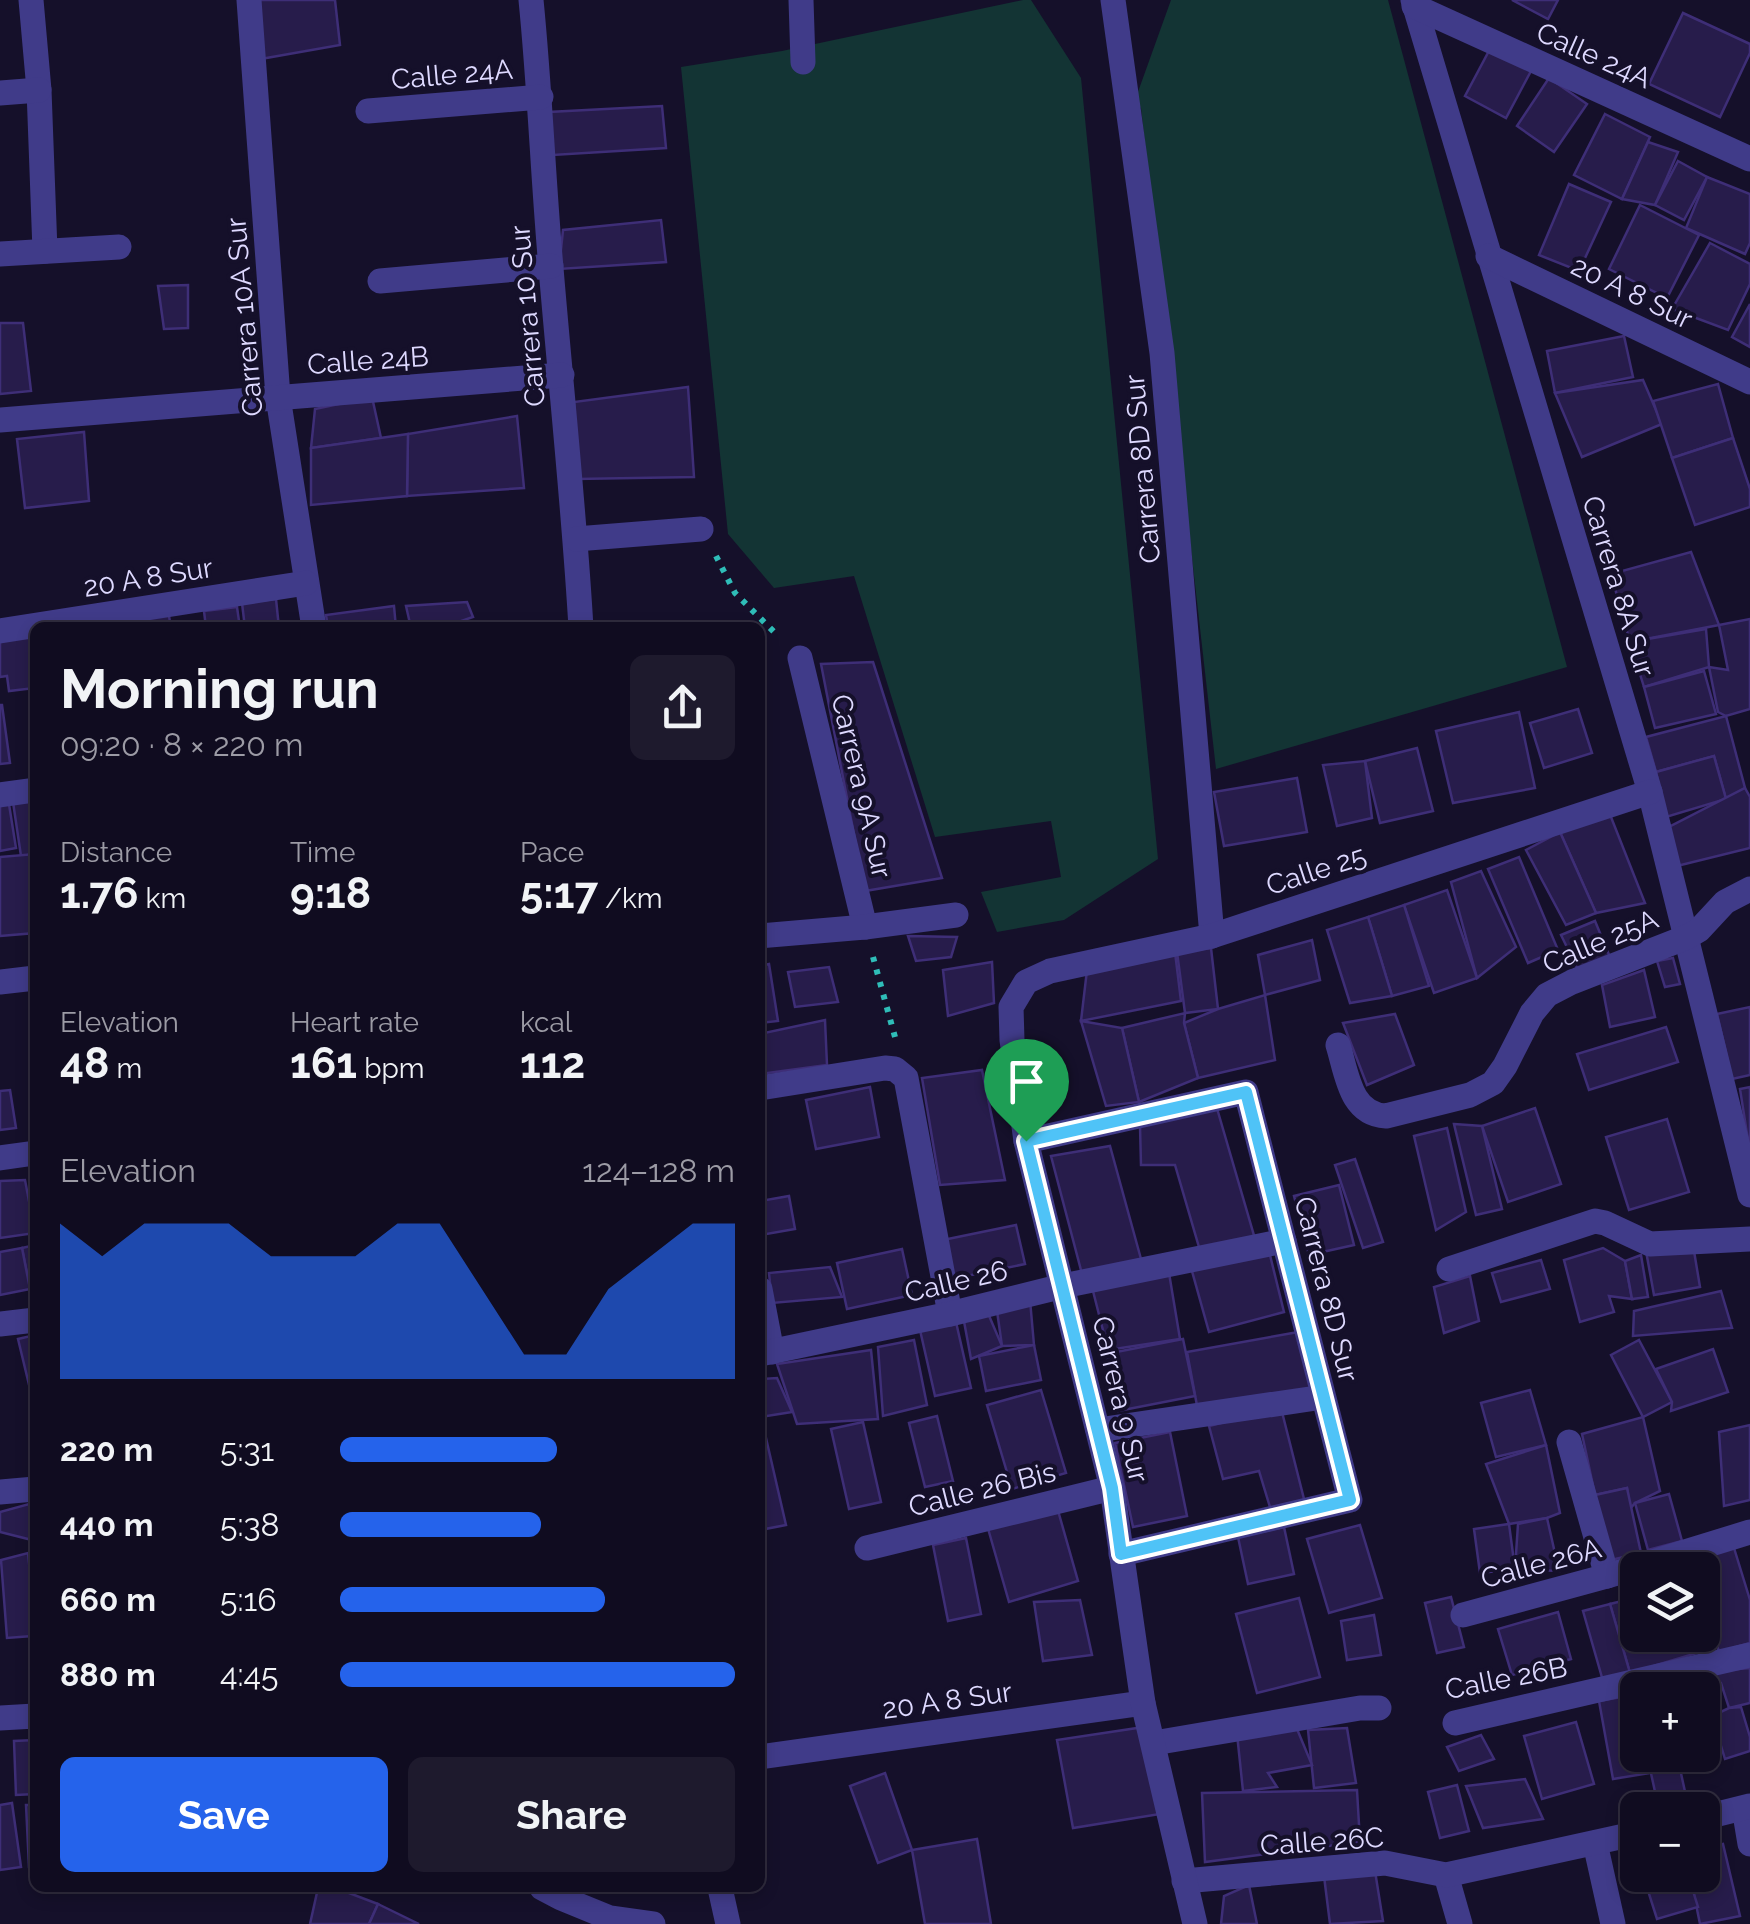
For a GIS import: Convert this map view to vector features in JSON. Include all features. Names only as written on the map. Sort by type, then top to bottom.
[{"type":"street","points":[[31,0],[40,90],[45,252]]},
{"type":"street","name":"Carrera 10A Sur","points":[[250,0],[278,396],[313,622]]},
{"type":"street","name":"Carrera 10 Sur","points":[[532,0],[581,622]]},
{"type":"street","points":[[801,0],[803,62]]},
{"type":"street","name":"Carrera 8D Sur","points":[[1113,0],[1162,353],[1212,936]]},
{"type":"street","name":"Calle 24A","points":[[1413,3],[1750,158]]},
{"type":"street","name":"Carrera 8A Sur","points":[[1413,3],[1650,792],[1750,1194]]},
{"type":"street","points":[[0,93],[40,90]]},
{"type":"street","name":"Calle 24A","points":[[368,111],[540,97]]},
{"type":"street","points":[[0,254],[119,247]]},
{"type":"street","name":"20 A 8 Sur","points":[[1488,256],[1750,382]]},
{"type":"street","points":[[380,281],[551,266]]},
{"type":"street","name":"Calle 24B","points":[[0,420],[562,375]]},
{"type":"street","points":[[576,539],[701,528]]},
{"type":"street","name":"20 A 8 Sur","points":[[59,622],[306,584]]},
{"type":"street","name":"20 A 8 Sur","points":[[0,631],[30,626]]},
{"type":"street","name":"Carrera 9A Sur","points":[[800,658],[865,927]]},
{"type":"street","points":[[0,795],[30,791]]},
{"type":"street","name":"Calle 25","points":[[1011,1007],[1026,982],[1050,971],[1212,936],[1650,792]]},
{"type":"street","points":[[1687,937],[1726,902],[1750,889]]},
{"type":"street","points":[[765,936],[956,915]]},
{"type":"street","name":"Calle 25A","points":[[1338,1045],[1355,1097],[1361,1108],[1374,1116],[1470,1096],[1493,1084],[1547,994],[1687,937]]},
{"type":"street","points":[[0,982],[30,979]]},
{"type":"street","name":"Carrera 9 Sur","points":[[1011,1007],[1026,1141],[1112,1488],[1143,1703],[1195,1924]]},
{"type":"street","points":[[765,1087],[885,1068],[895,1069],[906,1078],[950,1314]]},
{"type":"street","name":"Carrera 8D Sur","points":[[1026,1141],[1246,1092],[1350,1500],[1121,1554]]},
{"type":"street","points":[[0,1158],[30,1155]]},
{"type":"street","points":[[1449,1269],[1594,1221],[1650,1244],[1750,1239]]},
{"type":"street","name":"Calle 26","points":[[766,1353],[1284,1241]]},
{"type":"street","points":[[0,1324],[30,1321]]},
{"type":"street","points":[[1098,1430],[1324,1397]]},
{"type":"street","points":[[1568,1442],[1607,1576]]},
{"type":"street","name":"Calle 26 Bis","points":[[867,1548],[1112,1488]]},
{"type":"street","points":[[0,1492],[30,1489]]},
{"type":"street","name":"Calle 26A","points":[[1463,1615],[1750,1532]]},
{"type":"street","name":"Calle 26B","points":[[1456,1723],[1750,1656]]},
{"type":"street","name":"20 A 8 Sur","points":[[765,1756],[1143,1703]]},
{"type":"street","points":[[1154,1743],[1379,1708]]},
{"type":"street","points":[[0,1718],[30,1716]]},
{"type":"street","points":[[1720,1814],[1747,1807],[1750,1844]]},
{"type":"street","name":"Calle 26C","points":[[1184,1881],[1385,1863],[1446,1875],[1620,1837]]},
{"type":"street","points":[[1595,1843],[1614,1924]]},
{"type":"street","points":[[1446,1875],[1460,1924]]},
{"type":"street","points":[[551,1892],[610,1918],[653,1924]]},
{"type":"street","points":[[714,1924],[728,1924],[721,1892]]},
{"type":"path","points":[[701,528],[735,594],[763,622]]},
{"type":"path","points":[[765,624],[800,658]]},
{"type":"path","points":[[865,927],[906,1078]]},
{"type":"green space","points":[[1031,0],[1081,78],[1158,859],[1064,920],[997,932],[981,892],[1061,877],[1051,821],[935,837],[854,576],[774,588],[728,534],[681,67],[782,51]]},
{"type":"green space","points":[[1171,0],[1388,0],[1567,667],[1216,769],[1141,108],[1134,103]]},
{"type":"building","points":[[259,0],[335,0],[340,45],[255,60]]},
{"type":"building","points":[[1512,0],[1558,0],[1548,19]]},
{"type":"building","points":[[1683,13],[1750,44],[1750,53],[1720,117],[1649,84]]},
{"type":"building","points":[[1490,49],[1531,71],[1506,118],[1465,96]]},
{"type":"building","points":[[1549,78],[1587,104],[1554,152],[1517,126]]},
{"type":"building","points":[[662,106],[666,148],[553,155],[549,112]]},
{"type":"building","points":[[1605,114],[1650,137],[1622,199],[1574,175]]},
{"type":"building","points":[[1648,142],[1678,152],[1655,205],[1622,199]]},
{"type":"building","points":[[1678,161],[1707,177],[1684,220],[1655,205]]},
{"type":"building","points":[[1707,177],[1750,194],[1750,243],[1745,254],[1686,228]]},
{"type":"building","points":[[1569,184],[1611,202],[1579,271],[1539,255]]},
{"type":"building","points":[[1640,205],[1699,235],[1667,298],[1609,269]]},
{"type":"building","points":[[661,220],[666,262],[559,269],[563,230]]},
{"type":"building","points":[[1710,243],[1750,264],[1750,284],[1728,330],[1672,309]]},
{"type":"building","points":[[188,285],[188,328],[164,329],[158,286]]},
{"type":"building","points":[[1750,304],[1750,347],[1732,337]]},
{"type":"building","points":[[0,323],[23,323],[31,391],[0,394]]},
{"type":"building","points":[[1624,336],[1633,377],[1555,393],[1547,351]]},
{"type":"building","points":[[1643,380],[1662,424],[1582,457],[1555,393]]},
{"type":"building","points":[[1718,384],[1733,438],[1672,458],[1653,401]]},
{"type":"building","points":[[688,387],[694,477],[576,479],[574,402]]},
{"type":"building","points":[[372,397],[381,438],[311,448],[315,409]]},
{"type":"building","points":[[517,416],[524,488],[407,496],[408,434]]},
{"type":"building","points":[[84,432],[89,501],[25,508],[17,439]]},
{"type":"building","points":[[408,434],[407,496],[311,505],[311,448]]},
{"type":"building","points":[[1733,438],[1750,489],[1750,507],[1695,525],[1672,458]]},
{"type":"building","points":[[1691,552],[1719,625],[1630,642],[1611,574]]},
{"type":"building","points":[[276,599],[278,622],[244,622],[242,603]]},
{"type":"building","points":[[467,602],[473,617],[458,622],[410,622],[406,606]]},
{"type":"building","points":[[394,606],[395,622],[327,622],[326,615]]},
{"type":"building","points":[[237,607],[239,622],[205,622],[204,611]]},
{"type":"building","points":[[168,610],[170,622],[133,622],[132,616]]},
{"type":"building","points":[[1750,619],[1750,709],[1726,716],[1718,712],[1709,667],[1728,670],[1719,625]]},
{"type":"building","points":[[29,627],[30,689],[9,691],[7,676],[0,677],[0,634]]},
{"type":"building","points":[[1706,629],[1709,667],[1644,687],[1630,642]]},
{"type":"building","points":[[873,662],[942,878],[865,891],[821,664]]},
{"type":"building","points":[[1704,671],[1716,714],[1655,728],[1644,687]]},
{"type":"building","points":[[0,705],[10,763],[0,764]]},
{"type":"building","points":[[1578,709],[1592,753],[1544,768],[1530,723]]},
{"type":"building","points":[[1519,712],[1535,788],[1453,803],[1436,731]]},
{"type":"building","points":[[1726,716],[1745,788],[1726,799],[1714,756],[1656,772],[1646,737]]},
{"type":"building","points":[[1417,748],[1433,811],[1380,823],[1365,761]]},
{"type":"building","points":[[1714,756],[1726,799],[1666,817],[1656,772]]},
{"type":"building","points":[[1365,761],[1372,818],[1337,826],[1323,765]]},
{"type":"building","points":[[1297,778],[1307,832],[1224,846],[1214,792]]},
{"type":"building","points":[[1745,788],[1750,797],[1750,848],[1677,866],[1667,828]]},
{"type":"building","points":[[8,798],[16,848],[0,851],[0,799]]},
{"type":"building","points":[[30,800],[30,855],[21,856],[13,802]]},
{"type":"building","points":[[1609,812],[1645,903],[1596,913],[1560,832]]},
{"type":"building","points":[[1560,832],[1596,913],[1566,925],[1526,850]]},
{"type":"building","points":[[30,854],[30,933],[0,936],[0,857]]},
{"type":"building","points":[[1519,857],[1558,950],[1528,963],[1488,869]]},
{"type":"building","points":[[1481,871],[1516,947],[1477,978],[1451,882]]},
{"type":"building","points":[[1447,890],[1477,978],[1434,993],[1404,905]]},
{"type":"building","points":[[1404,905],[1429,986],[1392,996],[1368,917]]},
{"type":"building","points":[[1368,917],[1392,996],[1350,1003],[1327,930]]},
{"type":"building","points":[[1595,921],[1612,962],[1579,972],[1561,935]]},
{"type":"building","points":[[908,936],[957,937],[951,957],[916,961]]},
{"type":"building","points":[[1312,940],[1320,980],[1265,995],[1258,955]]},
{"type":"building","points":[[1211,948],[1218,1009],[1185,1013],[1177,952]]},
{"type":"building","points":[[1175,952],[1181,1001],[1081,1021],[1087,970]]},
{"type":"building","points":[[1673,958],[1680,984],[1665,987],[1657,961]]},
{"type":"building","points":[[992,962],[994,1003],[948,1016],[943,970]]},
{"type":"building","points":[[769,964],[778,1021],[765,1022],[765,965]]},
{"type":"building","points":[[829,967],[838,1002],[795,1007],[788,972]]},
{"type":"building","points":[[1644,970],[1655,1017],[1610,1027],[1602,985]]},
{"type":"building","points":[[1265,995],[1275,1060],[1198,1078],[1184,1023]]},
{"type":"building","points":[[1750,1007],[1750,1075],[1732,1079],[1717,1014]]},
{"type":"building","points":[[1185,1013],[1198,1078],[1139,1102],[1122,1028]]},
{"type":"building","points":[[1395,1014],[1414,1065],[1367,1085],[1343,1023]]},
{"type":"building","points":[[825,1020],[827,1065],[765,1073],[765,1033]]},
{"type":"building","points":[[1081,1021],[1122,1028],[1139,1102],[1106,1106]]},
{"type":"building","points":[[1666,1027],[1678,1062],[1589,1090],[1577,1054]]},
{"type":"building","points":[[982,1070],[1005,1180],[940,1185],[922,1078]]},
{"type":"building","points":[[870,1087],[879,1137],[816,1149],[806,1100]]},
{"type":"building","points":[[1750,1087],[1750,1153],[1740,1089]]},
{"type":"building","points":[[10,1090],[16,1128],[0,1130],[0,1091]]},
{"type":"building","points":[[1216,1105],[1255,1239],[1201,1254],[1175,1165],[1141,1165],[1140,1126]]},
{"type":"building","points":[[1535,1108],[1561,1184],[1508,1202],[1482,1126]]},
{"type":"building","points":[[1667,1119],[1689,1192],[1629,1210],[1606,1137]]},
{"type":"building","points":[[1454,1124],[1482,1126],[1502,1209],[1476,1215]]},
{"type":"building","points":[[1447,1128],[1466,1212],[1436,1230],[1414,1136]]},
{"type":"building","points":[[1110,1146],[1141,1259],[1082,1274],[1051,1156]]},
{"type":"building","points":[[1355,1159],[1383,1242],[1363,1248],[1335,1165]]},
{"type":"building","points":[[25,1180],[30,1234],[0,1238],[0,1181]]},
{"type":"building","points":[[1339,1185],[1354,1245],[1309,1255],[1294,1196]]},
{"type":"building","points":[[789,1196],[795,1229],[765,1234],[765,1200]]},
{"type":"building","points":[[1016,1225],[1025,1264],[952,1279],[943,1240]]},
{"type":"building","points":[[1693,1245],[1700,1287],[1654,1295],[1646,1251]]},
{"type":"building","points":[[30,1246],[30,1289],[22,1248]]},
{"type":"building","points":[[1268,1247],[1284,1312],[1209,1332],[1190,1264]]},
{"type":"building","points":[[22,1248],[30,1289],[0,1295],[0,1252]]},
{"type":"building","points":[[1603,1248],[1625,1261],[1632,1299],[1609,1296],[1614,1312],[1580,1322],[1564,1260]]},
{"type":"building","points":[[902,1249],[912,1295],[847,1309],[837,1263]]},
{"type":"building","points":[[1641,1255],[1648,1297],[1632,1299],[1625,1261]]},
{"type":"building","points":[[1541,1260],[1550,1289],[1501,1302],[1492,1273]]},
{"type":"building","points":[[830,1267],[842,1297],[772,1303],[769,1273]]},
{"type":"building","points":[[1169,1273],[1180,1339],[1108,1350],[1093,1291]]},
{"type":"building","points":[[1470,1276],[1479,1321],[1444,1333],[1434,1287]]},
{"type":"building","points":[[1721,1291],[1732,1328],[1633,1336],[1634,1311]]},
{"type":"building","points":[[1030,1300],[1034,1345],[1002,1346],[996,1304]]},
{"type":"building","points":[[987,1311],[1002,1346],[971,1359],[963,1316]]},
{"type":"building","points":[[956,1322],[971,1388],[935,1396],[920,1330]]},
{"type":"building","points":[[1304,1331],[1316,1390],[1198,1411],[1187,1352]]},
{"type":"building","points":[[30,1336],[30,1389],[18,1339]]},
{"type":"building","points":[[1183,1339],[1195,1396],[1118,1411],[1106,1354]]},
{"type":"building","points":[[914,1340],[927,1405],[883,1416],[878,1347]]},
{"type":"building","points":[[1639,1340],[1672,1402],[1643,1417],[1611,1355]]},
{"type":"building","points":[[1034,1345],[1041,1380],[986,1391],[979,1356]]},
{"type":"building","points":[[1713,1349],[1728,1392],[1671,1411],[1672,1402],[1656,1369]]},
{"type":"building","points":[[871,1350],[878,1419],[797,1424],[777,1364]]},
{"type":"building","points":[[777,1378],[792,1412],[765,1416],[765,1379]]},
{"type":"building","points":[[1041,1390],[1066,1473],[1012,1489],[987,1405]]},
{"type":"building","points":[[1530,1390],[1546,1445],[1496,1457],[1481,1403]]},
{"type":"building","points":[[1281,1408],[1306,1507],[1273,1517],[1259,1471],[1223,1479],[1209,1426]]},
{"type":"building","points":[[937,1416],[953,1481],[925,1487],[909,1423]]},
{"type":"building","points":[[1643,1417],[1660,1491],[1630,1509],[1627,1488],[1595,1495],[1582,1434]]},
{"type":"building","points":[[863,1422],[881,1502],[849,1509],[831,1429]]},
{"type":"building","points":[[1750,1425],[1750,1500],[1724,1506],[1719,1432]]},
{"type":"building","points":[[1170,1432],[1187,1516],[1133,1527],[1115,1443]]},
{"type":"building","points":[[765,1438],[786,1525],[765,1529]]},
{"type":"building","points":[[1546,1445],[1560,1513],[1509,1524],[1486,1464]]},
{"type":"building","points":[[1627,1488],[1641,1552],[1620,1552],[1620,1558],[1611,1560],[1595,1495]]},
{"type":"building","points":[[1669,1494],[1682,1541],[1648,1550],[1635,1503]]},
{"type":"building","points":[[29,1504],[30,1540],[0,1532],[0,1512]]},
{"type":"building","points":[[1057,1507],[1078,1581],[1009,1602],[987,1525]]},
{"type":"building","points":[[1547,1518],[1559,1571],[1515,1569],[1518,1524]]},
{"type":"building","points":[[1509,1524],[1515,1569],[1480,1573],[1474,1529]]},
{"type":"building","points":[[1360,1525],[1382,1598],[1329,1613],[1307,1539]]},
{"type":"building","points":[[1284,1527],[1294,1574],[1248,1584],[1238,1537]]},
{"type":"building","points":[[966,1538],[981,1614],[948,1621],[933,1545]]},
{"type":"building","points":[[1734,1548],[1750,1600],[1750,1643],[1720,1652],[1720,1552]]},
{"type":"building","points":[[28,1553],[30,1636],[7,1638],[1,1560]]},
{"type":"building","points":[[1451,1597],[1464,1647],[1437,1653],[1425,1603]]},
{"type":"building","points":[[1299,1598],[1320,1677],[1257,1693],[1236,1614]]},
{"type":"building","points":[[1080,1600],[1092,1655],[1043,1661],[1034,1602]]},
{"type":"building","points":[[1620,1602],[1620,1638],[1610,1604]]},
{"type":"building","points":[[1610,1604],[1620,1652],[1624,1652],[1630,1672],[1620,1672],[1620,1676],[1603,1681],[1583,1611]]},
{"type":"building","points":[[1558,1612],[1571,1659],[1512,1675],[1498,1629]]},
{"type":"building","points":[[1374,1615],[1381,1655],[1347,1660],[1341,1621]]},
{"type":"building","points":[[1624,1652],[1700,1652],[1633,1672],[1630,1672]]},
{"type":"building","points":[[1750,1668],[1750,1703],[1729,1708],[1720,1672],[1705,1672]]},
{"type":"building","points":[[1620,1697],[1620,1772],[1650,1773],[1613,1779],[1599,1701]]},
{"type":"building","points":[[1741,1707],[1750,1751],[1725,1759],[1720,1742],[1720,1712]]},
{"type":"building","points":[[1576,1722],[1594,1784],[1542,1799],[1524,1736]]},
{"type":"building","points":[[1144,1727],[1160,1814],[1073,1828],[1057,1740]]},
{"type":"building","points":[[1347,1728],[1356,1783],[1314,1788],[1308,1730]]},
{"type":"building","points":[[1297,1729],[1312,1765],[1268,1773],[1277,1787],[1243,1791],[1237,1734]]},
{"type":"building","points":[[1481,1735],[1494,1759],[1459,1771],[1447,1747]]},
{"type":"building","points":[[30,1740],[30,1794],[16,1795],[14,1741]]},
{"type":"building","points":[[1651,1772],[1681,1772],[1685,1792],[1655,1792]]},
{"type":"building","points":[[885,1773],[912,1850],[878,1863],[850,1786]]},
{"type":"building","points":[[1525,1779],[1543,1819],[1483,1828],[1466,1786]]},
{"type":"building","points":[[1457,1785],[1469,1831],[1440,1838],[1428,1792]]},
{"type":"building","points":[[1357,1790],[1360,1842],[1205,1862],[1202,1793]]},
{"type":"building","points":[[12,1803],[21,1867],[0,1870],[0,1805]]},
{"type":"building","points":[[26,1805],[30,1805],[29,1867]]},
{"type":"building","points":[[977,1839],[991,1924],[925,1924],[912,1850]]},
{"type":"building","points":[[1723,1844],[1740,1916],[1700,1924],[1693,1892],[1720,1892]]},
{"type":"building","points":[[1375,1871],[1383,1921],[1330,1924],[1324,1876]]},
{"type":"building","points":[[1249,1885],[1257,1924],[1221,1924],[1224,1896]]},
{"type":"building","points":[[317,1892],[346,1892],[378,1904],[369,1924],[310,1924]]},
{"type":"building","points":[[1648,1892],[1693,1892],[1698,1907],[1657,1919]]},
{"type":"building","points":[[378,1904],[419,1924],[369,1924]]},
{"type":"route","points":[[1246,1092],[1350,1500],[1121,1554],[1112,1488],[1026,1141],[1246,1092]]}]
